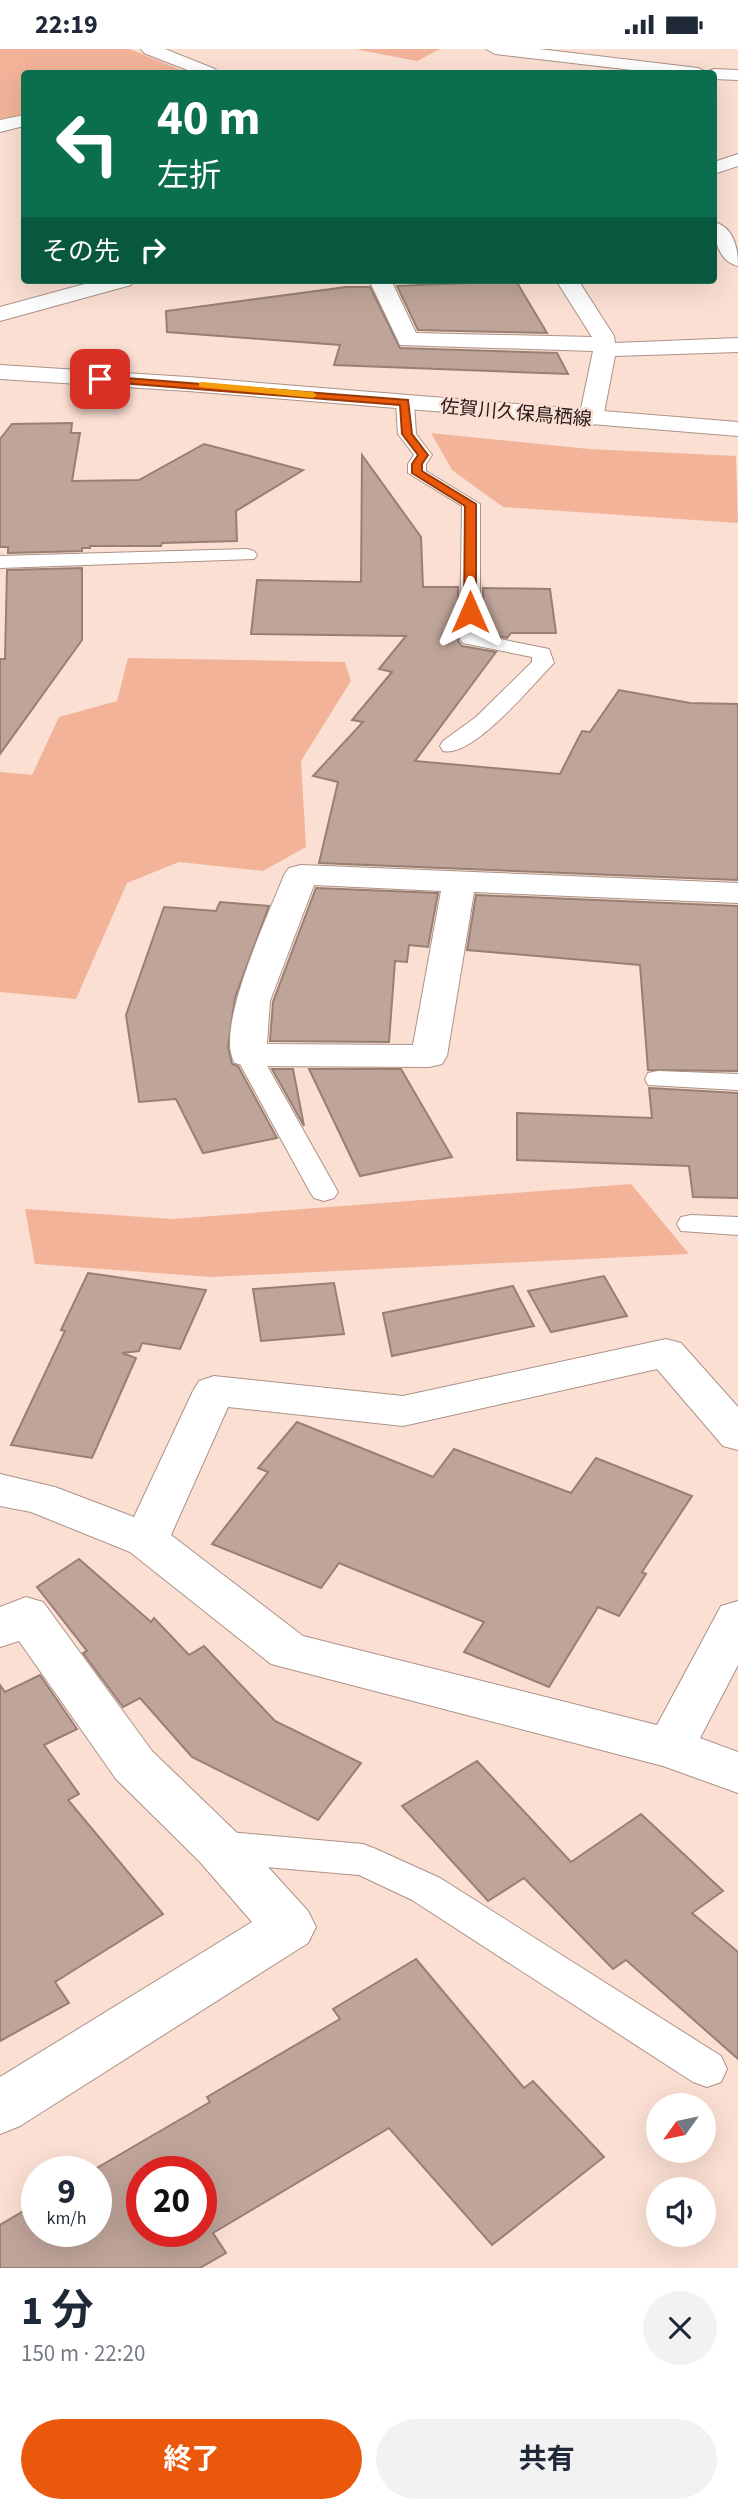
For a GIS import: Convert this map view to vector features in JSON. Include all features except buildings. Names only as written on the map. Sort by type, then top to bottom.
[{"type":"street","points":[[150,49],[202,70]]},
{"type":"street","points":[[495,49],[673,70]]},
{"type":"street","points":[[717,75],[738,75]]},
{"type":"street","points":[[717,167],[738,160]]},
{"type":"street","points":[[718,219],[738,260]]},
{"type":"street","points":[[0,314],[109,284]]},
{"type":"street","points":[[382,284],[408,340],[605,347],[738,345]]},
{"type":"street","points":[[570,284],[603,336],[605,347],[591,418]]},
{"type":"street","name":"佐賀川久保鳥栖線","points":[[0,372],[738,429]]},
{"type":"street","points":[[459,882],[429,1056],[248,1055],[252,1001],[301,875],[738,893]]},
{"type":"street","points":[[146,1540],[214,1391],[403,1411],[666,1353],[738,1435]]},
{"type":"street","points":[[0,1490],[39,1498],[146,1540],[288,1651],[670,1748],[738,1773]]},
{"type":"street","points":[[0,1629],[26,1615],[134,1765],[218,1847],[289,1927],[0,2108]]},
{"type":"street","points":[[670,1748],[738,1619]]},
{"type":"lane","points":[[405,403],[407,434],[423,455],[417,464],[417,473],[471,504],[470,639],[542,653],[543,663],[484,722],[451,746]]},
{"type":"lane","points":[[0,562],[247,555]]},
{"type":"lane","points":[[248,1055],[324,1192]]},
{"type":"lane","points":[[658,1079],[738,1082]]},
{"type":"lane","points":[[691,1224],[738,1226]]},
{"type":"lane","points":[[218,1847],[363,1860],[426,1889],[707,2069]]},
{"type":"shaded area","points":[[0,49],[130,49],[181,70],[21,70],[21,115],[0,119]]},
{"type":"shaded area","points":[[355,49],[440,49],[417,61]]},
{"type":"shaded area","points":[[431,433],[589,449],[736,456],[738,523],[503,507],[452,470]]},
{"type":"shaded area","points":[[128,658],[345,662],[351,681],[301,761],[306,847],[263,871],[179,862],[127,883],[76,999],[0,992],[0,772],[32,775],[59,717],[117,701]]},
{"type":"shaded area","points":[[631,1184],[689,1254],[211,1277],[35,1264],[25,1209],[173,1219]]},
{"type":"slow traffic","points":[[202,385],[313,395]]},
{"type":"route","points":[[100,379],[405,403],[407,434],[423,455],[417,464],[417,473],[471,504],[470,612]]}]
